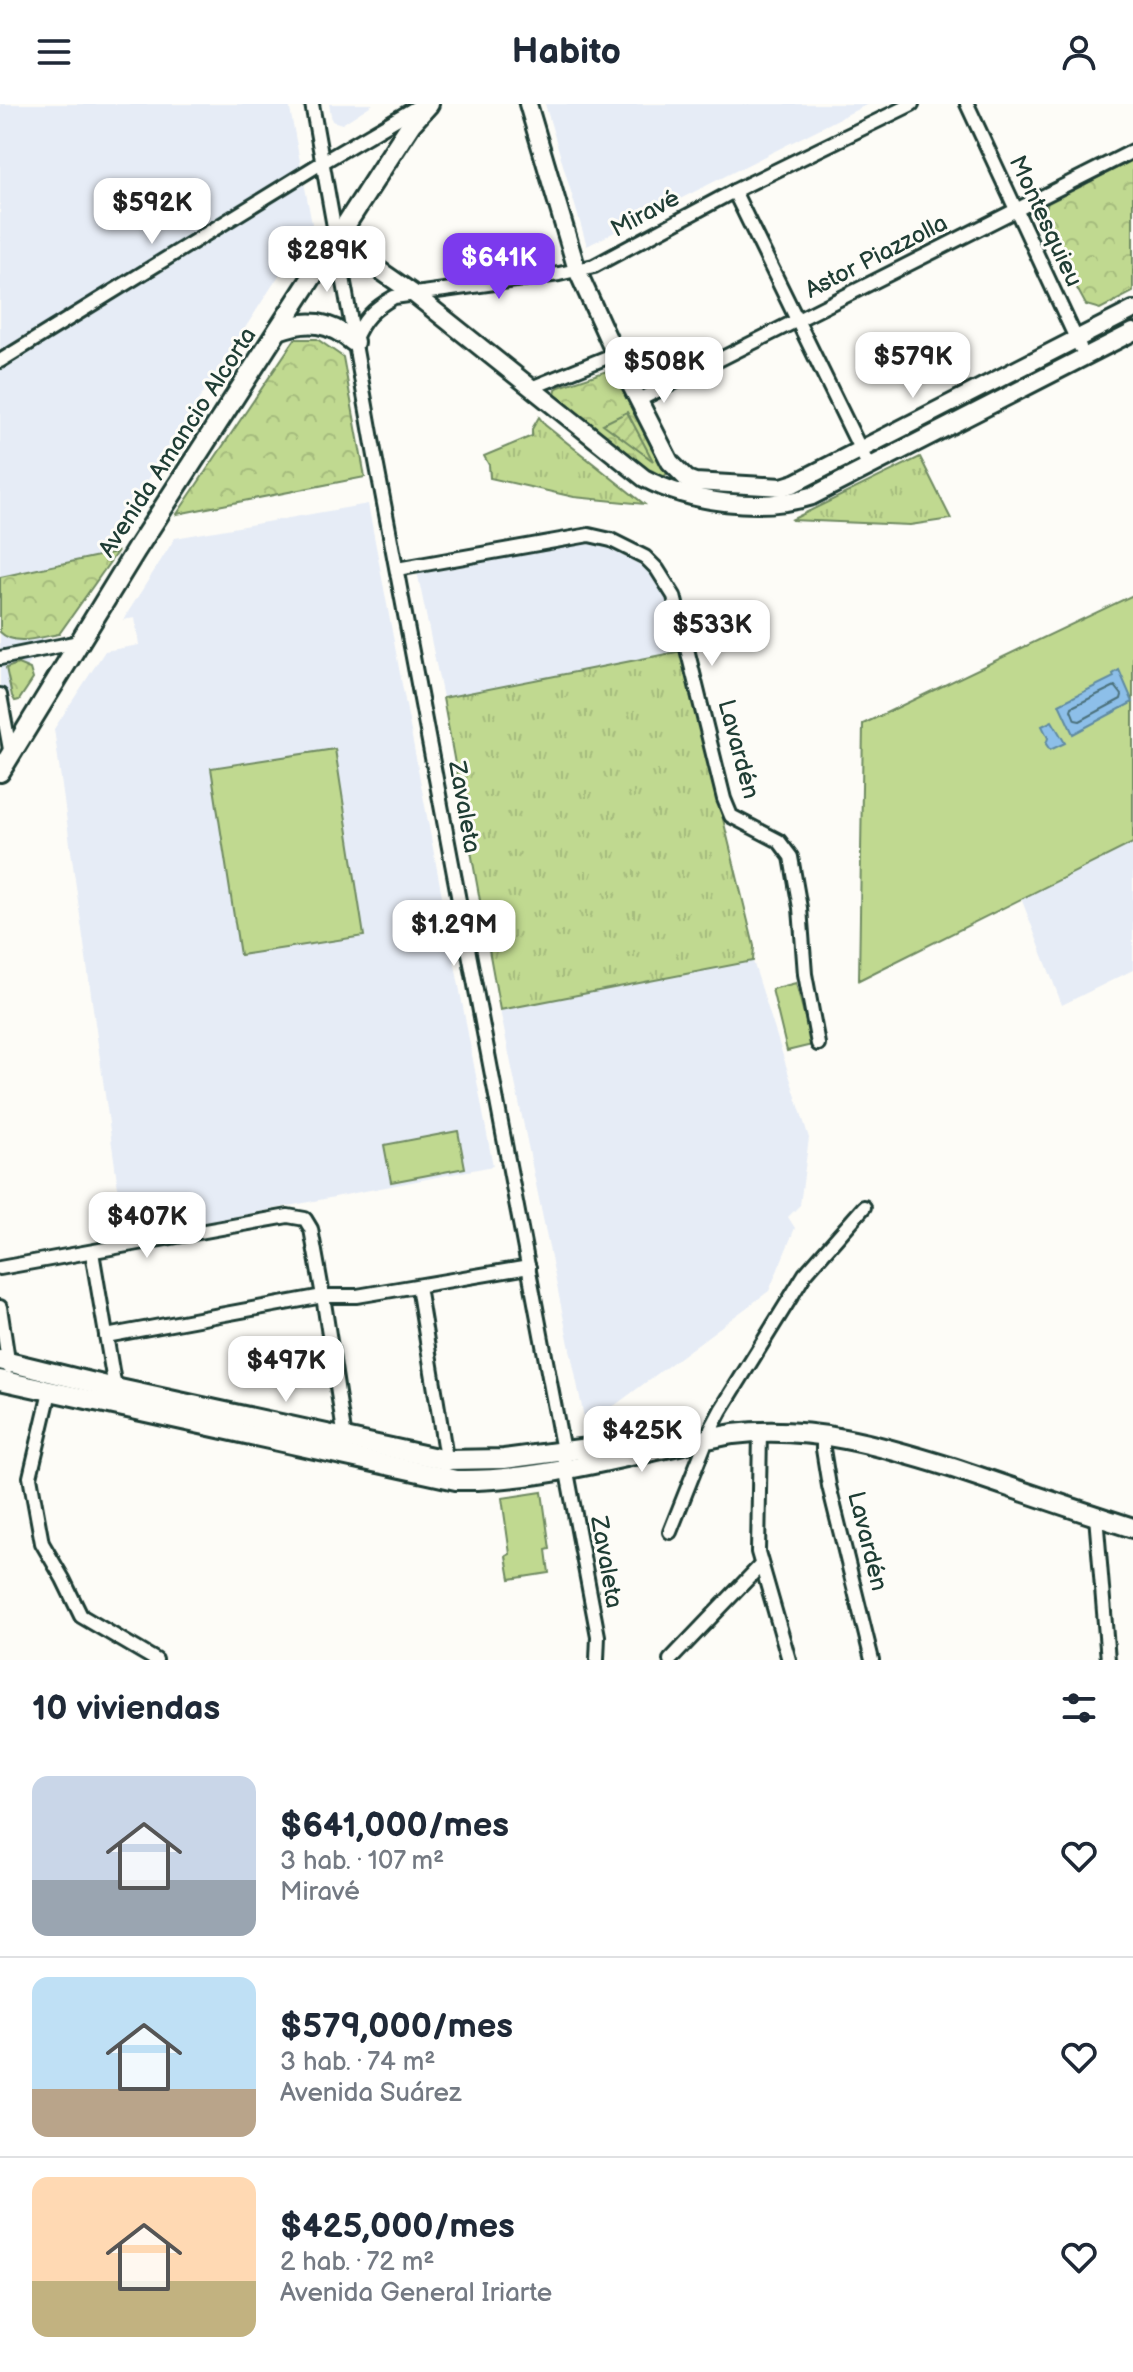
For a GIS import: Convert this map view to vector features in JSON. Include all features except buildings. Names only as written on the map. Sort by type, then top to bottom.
[{"type":"main road","name":"Avenida Amancio Alcorta","points":[[0,772],[278,330],[411,124],[429,104]]},
{"type":"main road","points":[[278,330],[310,321],[341,331],[354,342]]},
{"type":"main road","points":[[4,1361],[116,1398],[447,1468],[486,1479],[762,1421],[814,1421],[862,1433],[884,1446]]},
{"type":"main road","points":[[6,1381],[50,1392],[116,1398]]},
{"type":"main road","points":[[709,1434],[760,1431],[823,1433],[884,1446],[1133,1528]]},
{"type":"street","name":"Zavaleta","points":[[312,104],[354,342],[566,1460],[598,1636],[597,1660]]},
{"type":"street","points":[[0,361],[422,104]]},
{"type":"street","points":[[528,104],[577,270],[615,354],[670,462],[687,479],[782,487],[861,450],[1133,310]]},
{"type":"street","name":"Miravé","points":[[354,342],[362,323],[375,307],[394,297],[594,266],[734,191],[912,104]]},
{"type":"street","name":"Montesquieu","points":[[967,104],[1085,357]]},
{"type":"street","name":"Astor Piazzolla","points":[[639,400],[1133,151]]},
{"type":"street","points":[[734,191],[869,467]]},
{"type":"street","points":[[336,240],[414,294],[644,478],[666,490],[692,497],[772,505],[812,496],[1133,332]]},
{"type":"street","points":[[531,388],[615,354]]},
{"type":"street","name":"Lavardén","points":[[397,569],[589,535],[602,536],[629,547],[657,569],[679,610],[724,799],[731,816],[779,841],[791,857],[800,908],[805,974],[818,1044]]},
{"type":"street","points":[[0,658],[79,642]]},
{"type":"street","points":[[0,695],[11,755]]},
{"type":"street","points":[[670,1532],[709,1434],[799,1282],[864,1207]]},
{"type":"street","points":[[0,1268],[288,1216],[308,1221],[346,1447]]},
{"type":"street","points":[[92,1252],[116,1398]]},
{"type":"street","points":[[106,1336],[323,1296],[357,1296],[529,1267]]},
{"type":"street","points":[[418,1286],[447,1468]]},
{"type":"street","points":[[0,1307],[6,1381]]},
{"type":"street","points":[[50,1392],[30,1477],[42,1543],[81,1616],[156,1660]]},
{"type":"street","points":[[760,1431],[756,1535],[760,1566],[789,1660]]},
{"type":"street","name":"Lavardén","points":[[823,1433],[829,1486],[872,1660]]},
{"type":"street","points":[[1096,1516],[1108,1660]]},
{"type":"street","points":[[670,1660],[760,1566]]},
{"type":"shaded area","points":[[0,104],[289,104],[312,224],[0,708]]},
{"type":"shaded area","points":[[329,104],[373,104],[342,124],[332,121]]},
{"type":"shaded area","points":[[545,104],[868,104],[587,246]]},
{"type":"shaded area","points":[[368,504],[493,1166],[125,1238],[54,729],[105,651],[139,645],[135,618],[123,620],[175,538]]},
{"type":"shaded area","points":[[591,539],[650,570],[673,606],[682,651],[443,698],[417,571]]},
{"type":"shaded area","points":[[1133,842],[1133,970],[1062,1005],[1021,898]]},
{"type":"shaded area","points":[[753,961],[809,1138],[800,1205],[788,1217],[795,1228],[769,1291],[595,1420],[585,1422],[500,1010]]},
{"type":"green space","points":[[1133,160],[1133,292],[1100,309],[1086,305],[1040,220],[1048,203]]},
{"type":"green space","points":[[295,339],[317,339],[343,357],[365,477],[177,514]]},
{"type":"green space","points":[[1063,359],[888,449],[888,446]]},
{"type":"green space","points":[[607,371],[617,376],[667,473],[662,480],[555,396],[559,387]]},
{"type":"green space","points":[[627,412],[653,461],[603,424]]},
{"type":"green space","points":[[539,417],[644,504],[574,497],[490,478],[489,465],[484,456],[532,436],[532,429]]},
{"type":"green space","points":[[920,457],[951,519],[910,525],[791,520]]},
{"type":"green space","points":[[117,552],[59,634],[20,640],[6,637],[0,632],[0,577]]},
{"type":"green space","points":[[1133,595],[1133,843],[859,980],[863,724]]},
{"type":"green space","points":[[682,651],[754,946],[753,961],[500,1010],[443,698]]},
{"type":"green space","points":[[18,664],[30,669],[33,679],[19,700],[15,701],[6,668]]},
{"type":"green space","points":[[335,749],[364,936],[240,955],[211,768]]},
{"type":"green space","points":[[796,983],[812,1045],[787,1051],[772,989]]},
{"type":"green space","points":[[458,1131],[465,1168],[391,1182],[384,1145]]},
{"type":"green space","points":[[542,1492],[550,1549],[546,1550],[549,1573],[510,1579],[506,1556],[510,1554],[502,1498]]},
{"type":"water","points":[[1119,670],[1133,702],[1073,734],[1059,704],[1114,677],[1113,674]]},
{"type":"water","points":[[1052,721],[1065,743],[1050,750],[1042,726]]}]
